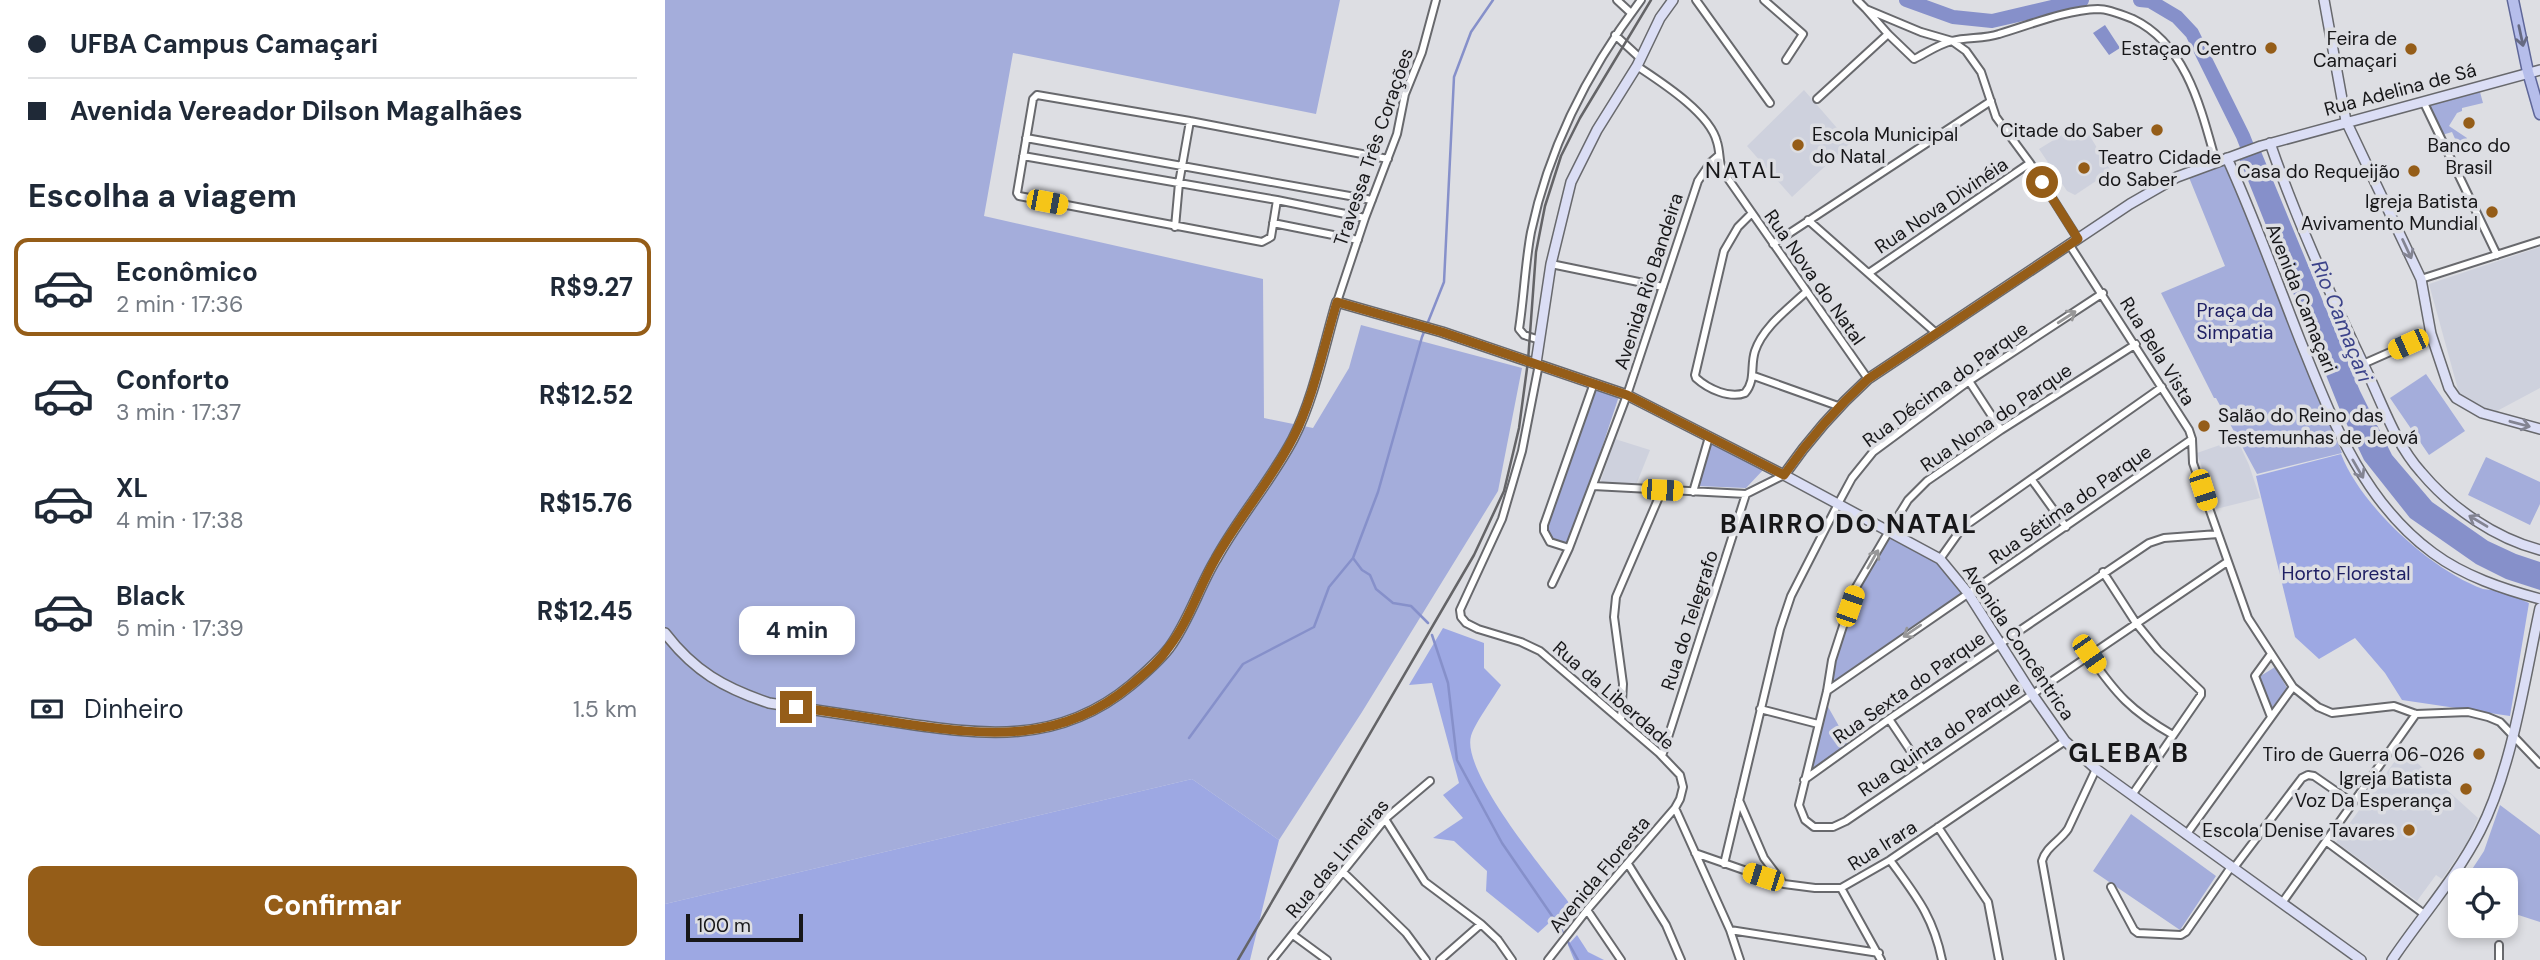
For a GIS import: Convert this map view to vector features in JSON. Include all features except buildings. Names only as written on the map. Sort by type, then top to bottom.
[{"type":"main road","points":[[2513,0],[2540,114]]},
{"type":"street","name":"Travessa Três Corações","points":[[1337,302],[1397,134],[1405,94],[1422,52],[1436,0]]},
{"type":"street","points":[[1617,0],[1631,13]]},
{"type":"street","points":[[1540,340],[1524,335],[1519,329],[1531,235],[1543,184],[1552,156],[1582,92],[1615,35],[1641,0]]},
{"type":"street","points":[[1538,364],[1551,264],[1571,182],[1597,130],[1638,62],[1660,18],[1673,0]]},
{"type":"street","points":[[1696,0],[1770,103]]},
{"type":"street","points":[[1764,0],[1803,34],[1786,60]]},
{"type":"street","points":[[1857,0],[1912,59],[1952,41],[1997,35],[2066,15],[2100,9],[2126,16],[2147,26],[2175,53],[2196,99],[2216,162]]},
{"type":"street","points":[[2324,0],[2346,121],[2421,279],[2431,334],[2449,388],[2456,398],[2482,413],[2540,429]]},
{"type":"street","points":[[1866,9],[1921,32],[1952,41],[1966,51],[1982,72],[1996,117],[2030,163],[2078,239]]},
{"type":"street","points":[[1817,99],[1888,34]]},
{"type":"street","name":"Rua Nova do Natal","points":[[1615,35],[1638,62],[1695,109],[1717,140],[1722,170],[1868,379]]},
{"type":"street","name":"Rua Adelina de Sá","points":[[1784,475],[1810,437],[1838,406],[1868,379],[2069,244],[2170,180],[2265,145],[2540,70]]},
{"type":"street","points":[[1277,200],[1271,237],[1262,242],[1019,196],[1017,192],[1033,99],[1037,95],[1388,159]]},
{"type":"street","points":[[1773,244],[1991,101]]},
{"type":"street","points":[[2424,103],[2497,255]]},
{"type":"street","points":[[1175,227],[1179,183],[1190,121]]},
{"type":"street","points":[[1027,138],[1372,200]]},
{"type":"street","name":"Avenida Camaçari","points":[[2265,145],[2401,445],[2421,472],[2468,516],[2520,543],[2540,550]]},
{"type":"street","points":[[1023,156],[1365,218]]},
{"type":"street","name":"Avenida Rio Bandeira","points":[[1552,584],[1569,548],[1627,395],[1699,181],[1718,156]]},
{"type":"street","name":"Avenida Camaçari","points":[[2231,156],[2321,392],[2356,467],[2375,496],[2399,523],[2434,554],[2470,575],[2540,599]]},
{"type":"street","name":"Rua Nova Divinéia","points":[[1869,273],[2030,163]]},
{"type":"street","points":[[1751,214],[1738,227],[1724,251],[1695,375],[1700,382],[1736,396],[1745,393],[1753,376],[1752,361],[1762,335],[1806,292]]},
{"type":"street","points":[[1808,220],[1936,333]]},
{"type":"street","points":[[1273,223],[1358,240]]},
{"type":"street","points":[[2421,279],[2540,241]]},
{"type":"street","name":"Rua Bela Vista","points":[[2069,244],[2136,344],[2192,439],[2193,463],[2248,618],[2293,687],[2326,712],[2332,713],[2394,706],[2416,713],[2468,712],[2500,722],[2540,764]]},
{"type":"street","points":[[1551,264],[1663,287]]},
{"type":"street","name":"Rua Décima do Parque","points":[[1724,864],[1780,629],[1791,596],[1853,478],[1873,452],[1969,381],[2103,293]]},
{"type":"street","points":[[665,633],[689,662],[716,681],[769,703],[955,731],[995,734],[1034,731],[1091,713],[1115,699],[1141,677],[1177,635],[1215,559],[1294,437],[1304,413],[1337,302]]},
{"type":"street","name":"Avenida Concêntrica","points":[[1337,302],[1442,332],[1627,395],[1940,559],[1968,593],[2065,741],[2096,769],[2361,960]]},
{"type":"street","points":[[2363,364],[2431,334]]},
{"type":"street","name":"Rua Nona do Parque","points":[[1804,780],[1832,660],[1856,589],[1889,531],[1917,490],[2001,430],[2136,344]]},
{"type":"street","name":"Rua da Liberdade","points":[[1538,364],[1522,451],[1502,519],[1460,610],[1461,617],[1478,629],[1521,642],[1540,651],[1662,756],[1680,775],[1683,787],[1675,807]]},
{"type":"street","points":[[1753,376],[1838,406]]},
{"type":"street","points":[[1969,381],[2001,430]]},
{"type":"street","points":[[1569,548],[1550,542],[1543,531],[1594,383]]},
{"type":"street","points":[[1940,559],[1962,527],[2161,387]]},
{"type":"street","points":[[1693,492],[1709,437]]},
{"type":"street","name":"Rua Sétima do Parque","points":[[1826,691],[2192,439]]},
{"type":"street","points":[[1593,486],[1747,494],[1784,475]]},
{"type":"street","points":[[2032,480],[2066,527]]},
{"type":"street","points":[[1621,720],[1623,684],[1614,617],[1616,597],[1662,490]]},
{"type":"street","name":"Rua do Telegrafo","points":[[1662,756],[1747,494]]},
{"type":"street","name":"Rua Sexta do Parque","points":[[1804,780],[1889,719],[2149,543],[2164,538],[2218,534]]},
{"type":"street","name":"Rua Quinta do Parque","points":[[1804,780],[1799,805],[1801,814],[1814,827],[1833,827],[1846,821],[2227,562]]},
{"type":"street","points":[[2103,572],[2136,623],[2158,650],[2201,691],[2201,695],[2132,795]]},
{"type":"street","points":[[2392,959],[2467,856],[2482,828],[2496,794],[2512,734],[2540,608]]},
{"type":"street","points":[[2089,654],[2116,693],[2130,707],[2173,735]]},
{"type":"street","points":[[2271,654],[2255,676],[2271,717]]},
{"type":"street","points":[[2186,835],[2293,687]]},
{"type":"street","points":[[1760,709],[1818,723]]},
{"type":"street","points":[[2282,903],[2416,713]]},
{"type":"street","points":[[1889,719],[1922,768]]},
{"type":"street","name":"Rua Irara","points":[[1695,853],[1784,884],[1842,888],[1890,860],[2065,741]]},
{"type":"street","points":[[2060,960],[2042,862],[2045,852],[2068,830],[2096,769]]},
{"type":"street","points":[[2111,887],[2134,930],[2139,933],[2181,935],[2186,932],[2302,778],[2314,776],[2353,803]]},
{"type":"street","name":"Rua das Limeiras","points":[[1272,960],[1385,819],[1430,781]]},
{"type":"street","points":[[1739,800],[1764,858],[1784,884]]},
{"type":"street","points":[[1675,807],[1730,930],[1740,960]]},
{"type":"street","name":"Avenida Floresta","points":[[1552,957],[1587,909],[1675,807]]},
{"type":"street","points":[[1385,819],[1425,882],[1481,924],[1512,960]]},
{"type":"street","points":[[1938,827],[1987,902],[1999,960]]},
{"type":"street","points":[[2327,842],[2424,914]]},
{"type":"street","points":[[1890,860],[1930,918],[1937,934],[1942,960]]},
{"type":"street","points":[[1628,864],[1666,925],[1681,960]]},
{"type":"street","points":[[1344,873],[1406,933],[1426,960]]},
{"type":"street","points":[[1842,888],[1880,957]]},
{"type":"street","points":[[1587,909],[1621,960]]},
{"type":"street","points":[[1440,960],[1481,924]]},
{"type":"street","points":[[1730,930],[1880,957]]},
{"type":"street","points":[[1293,935],[1327,960]]},
{"type":"street","points":[[2499,960],[2500,945]]},
{"type":"shaded area","points":[[2105,25],[2120,48],[2109,55],[2093,33]]},
{"type":"shaded area","name":"Escola Municipal do Natal","points":[[1804,90],[1850,143],[1792,197],[1747,146]]},
{"type":"shaded area","points":[[2085,128],[2111,171],[2075,195],[2067,191],[2039,149],[2070,130]]},
{"type":"shaded area","points":[[2260,149],[2360,391],[2392,455],[2432,502],[2488,541],[2540,562],[2540,590],[2506,579],[2476,564],[2410,518],[2364,460],[2340,410],[2239,158]]},
{"type":"shaded area","points":[[2540,247],[2540,388],[2497,411],[2478,409],[2459,393],[2429,284]]},
{"type":"shaded area","points":[[1615,439],[1650,450],[1636,485],[1600,483]]},
{"type":"shaded area","points":[[2237,439],[2260,498],[2216,509],[2197,453]]},
{"type":"shaded area","name":"Escola Denise Tavares","points":[[2403,750],[2478,818],[2467,843],[2442,879],[2436,875],[2417,901],[2336,842]]},
{"type":"green space","points":[[665,0],[1340,0],[1316,114],[1013,53],[984,216],[1263,279],[1264,418],[1313,428],[1349,368],[1361,325],[1522,368],[1498,491],[1362,712],[1279,840],[1192,779],[665,904]]},
{"type":"green space","points":[[2480,92],[2483,103],[2462,108],[2449,126],[2467,138],[2460,150],[2452,132],[2442,135],[2429,106]]},
{"type":"green space","name":"Praça da Simpatia","points":[[2226,157],[2342,453],[2257,474],[2214,398],[2161,293],[2225,266],[2188,175]]},
{"type":"green space","points":[[2426,374],[2465,431],[2429,455],[2390,398]]},
{"type":"green space","points":[[1596,388],[1619,396],[1572,538],[1566,543],[1551,537],[1546,527]]},
{"type":"green space","points":[[1711,442],[1764,469],[1746,488],[1698,486]]},
{"type":"green space","name":"Horto Florestal","points":[[2341,454],[2364,494],[2381,515],[2420,552],[2463,580],[2529,603],[2510,716],[2402,700],[2385,673],[2355,638],[2319,659],[2295,637],[2256,476]]},
{"type":"green space","points":[[2486,457],[2540,482],[2540,504],[2530,525],[2468,495]]},
{"type":"green space","points":[[1889,531],[1940,559],[1968,593],[1827,691],[1832,660],[1855,589]]},
{"type":"green space","points":[[1443,628],[1484,643],[1484,668],[1501,685],[1473,731],[1471,752],[1479,773],[1508,822],[1570,904],[1538,933],[1486,891],[1487,871],[1454,841],[1433,838],[1463,818],[1443,795],[1459,783],[1432,683],[1409,685]]},
{"type":"green space","points":[[2275,667],[2287,688],[2272,708],[2259,677]]},
{"type":"green space","points":[[1827,705],[1849,744],[1810,771]]},
{"type":"green space","points":[[1192,779],[1279,840],[1250,960],[665,960],[665,904]]},
{"type":"green space","points":[[2500,805],[2540,835],[2540,922],[2518,915],[2518,868],[2473,868],[2484,851]]},
{"type":"green space","points":[[2131,814],[2216,876],[2180,930],[2093,871]]},
{"type":"green space","points":[[1577,935],[1588,952],[1604,960],[1574,960],[1568,945]]},
{"type":"waterway","points":[[1189,738],[1243,664],[1314,627],[1329,587],[1353,558],[1378,492],[1422,337],[1444,282],[1454,77],[1471,32],[1493,0]]},
{"type":"waterway","name":"Rio Camaçari","points":[[1906,0],[1953,17],[1992,21],[2082,0]]},
{"type":"waterway","name":"Rio Camaçari","points":[[2140,0],[2150,1],[2177,17],[2192,33],[2254,164]]},
{"type":"waterway","points":[[1353,558],[1362,570],[1370,575],[1376,589],[1393,603],[1411,606],[1428,623]]},
{"type":"waterway","points":[[1432,635],[1448,683],[1457,760],[1502,843],[1561,929],[1578,960]]},
{"type":"railway","points":[[1238,960],[1474,555],[1504,491],[1519,428],[1528,361],[1536,252],[1545,206],[1561,156],[1580,118],[1651,0]]},
{"type":"place","name":"Estaçao Centro","points":[[2271,48]]},
{"type":"place","name":"Feira de Camaçari","points":[[2411,49]]},
{"type":"place","name":"Banco do Brasil","points":[[2469,123]]},
{"type":"place","name":"Citade do Saber","points":[[2157,130]]},
{"type":"place","name":"Escola Municipal do Natal","points":[[1798,145]]},
{"type":"place","name":"Teatro Cidade do Saber","points":[[2084,168]]},
{"type":"place","name":"Casa do Requeijão","points":[[2414,171]]},
{"type":"place","name":"Igreja Batista Avivamento Mundial","points":[[2492,212]]},
{"type":"place","name":"Salão do Reino das Testemunhas de Jeová","points":[[2204,426]]},
{"type":"place","name":"Tiro de Guerra 06-026","points":[[2479,754]]},
{"type":"place","name":"Igreja Batista Voz Da Esperança","points":[[2466,789]]},
{"type":"place","name":"Escola Denise Tavares","points":[[2409,830]]},
{"type":"district","name":"NATAL","points":[[1744,170]]},
{"type":"district","name":"BAIRRO DO NATAL","points":[[1849,524]]},
{"type":"district","name":"GLEBA B","points":[[2129,753]]},
{"type":"route","points":[[796,707],[955,731],[995,734],[1034,731],[1059,725],[1091,713],[1115,699],[1170,647],[1215,559],[1282,459],[1304,413],[1337,302],[1442,332],[1627,395],[1784,475],[1810,437],[1838,406],[1868,379],[2078,239],[2042,182]]}]
